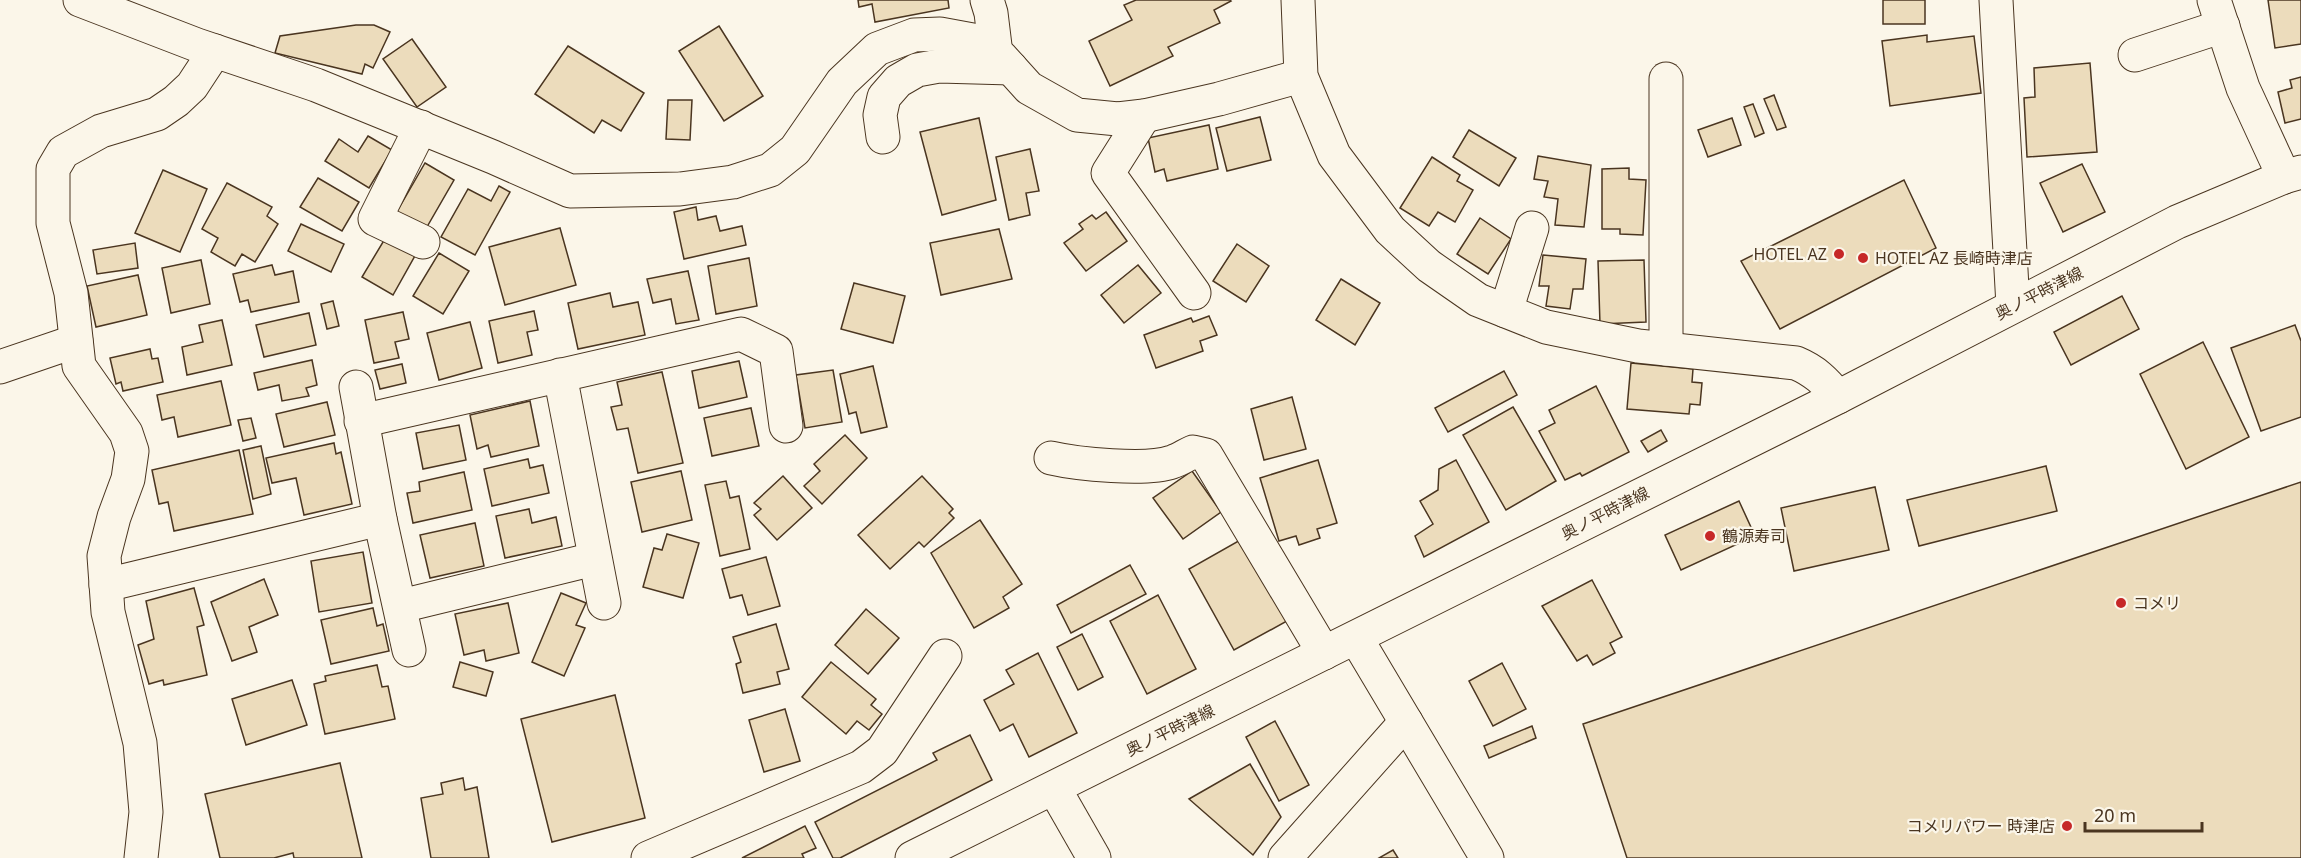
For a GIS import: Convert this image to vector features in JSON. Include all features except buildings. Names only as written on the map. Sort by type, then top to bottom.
[{"type":"street","points":[[80,0],[215,51],[315,85],[421,127],[570,191],[680,189],[733,182],[770,171],[795,150],[842,82],[877,49],[914,35],[940,33],[978,41],[1004,61],[1029,88],[1077,115],[1118,119],[1144,116],[1219,99],[1301,76]]},
{"type":"street","points":[[987,0],[1004,61]]},
{"type":"street","points":[[1298,0],[1301,76],[1334,155],[1390,230],[1428,266],[1478,300],[1546,327],[1638,346],[1796,363],[1814,370],[1838,397]]},
{"type":"street","points":[[1996,0],[2013,306]]},
{"type":"street","points":[[2135,55],[2218,13],[2243,88],[2293,175]]},
{"type":"street","points":[[141,858],[146,812],[140,743],[108,612],[104,556],[114,517],[128,479],[132,451],[126,433],[79,366],[71,293],[52,223],[53,170],[63,152],[101,131],[157,114],[176,101],[192,86],[215,51]]},
{"type":"street","points":[[883,137],[880,115],[884,97],[898,81],[917,70],[1004,61]]},
{"type":"street","points":[[1666,79],[1666,349]]},
{"type":"street","points":[[1144,116],[1108,173],[1194,292]]},
{"type":"street","points":[[421,127],[375,219],[423,242]]},
{"type":"street","name":"奥ノ平時津線","points":[[912,858],[1838,397],[2177,222],[2293,175]]},
{"type":"street","points":[[1506,311],[1532,228]]},
{"type":"street","points":[[362,421],[741,334],[776,351],[786,426]]},
{"type":"street","points":[[0,367],[76,341]]},
{"type":"street","points":[[560,375],[604,603]]},
{"type":"street","points":[[356,387],[380,519],[409,650]]},
{"type":"street","points":[[1051,458],[1074,463],[1157,466],[1173,462],[1193,452],[1206,455],[1324,653]]},
{"type":"street","points":[[106,585],[380,519]]},
{"type":"street","points":[[401,606],[594,559]]},
{"type":"street","points":[[1356,638],[1487,858]]},
{"type":"street","points":[[651,857],[861,767],[882,751],[945,656]]},
{"type":"street","points":[[1284,858],[1406,722]]},
{"type":"street","points":[[1054,788],[1094,858]]},
{"type":"place","name":"HOTEL AZ","points":[[1839,254]]},
{"type":"place","name":"HOTEL AZ 長崎時津店","points":[[1863,258]]},
{"type":"place","name":"鶴源寿司","points":[[1710,536]]},
{"type":"place","name":"コメリ","points":[[2121,603]]},
{"type":"place","name":"コメリパワー 時津店","points":[[2067,826]]}]
